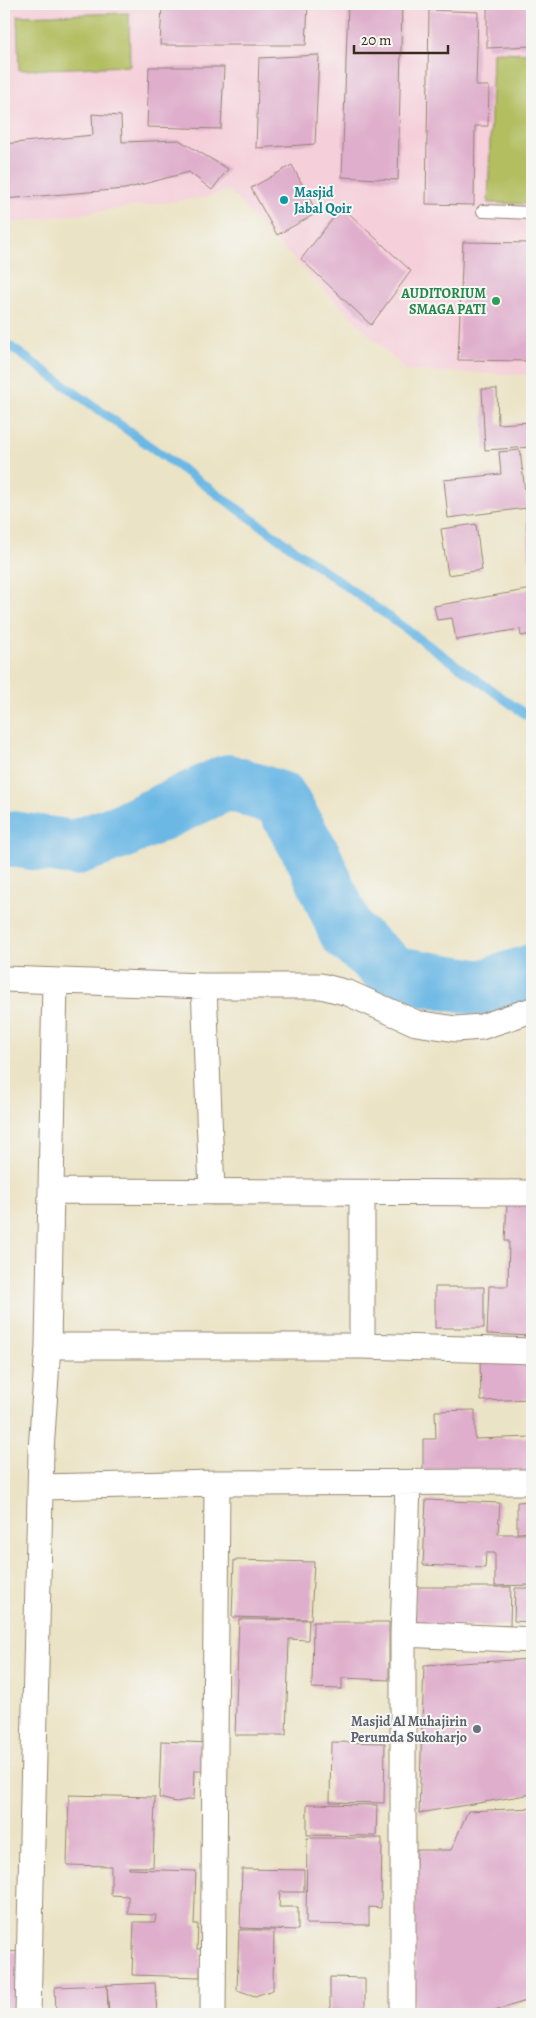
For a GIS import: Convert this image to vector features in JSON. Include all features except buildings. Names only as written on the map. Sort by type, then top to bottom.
[{"type":"street","points":[[4,979],[204,986],[321,986],[348,993],[416,1023],[444,1028],[481,1026],[532,1010]]},
{"type":"street","points":[[28,2014],[40,1487],[48,1346],[55,981]]},
{"type":"street","points":[[204,986],[212,1192]]},
{"type":"street","points":[[52,1191],[532,1193]]},
{"type":"street","points":[[362,1193],[362,1346]]},
{"type":"street","points":[[48,1346],[362,1346],[532,1351]]},
{"type":"street","points":[[40,1487],[217,1483],[408,1484],[532,1482]]},
{"type":"street","points":[[213,2014],[217,1483]]},
{"type":"street","points":[[403,2014],[403,1634],[408,1484]]},
{"type":"street","points":[[403,1634],[532,1640]]},
{"type":"lane","points":[[483,211],[532,213]]},
{"type":"shaded area","points":[[4,4],[532,4],[532,375],[406,371],[280,246],[229,190],[208,197],[4,224]]},
{"type":"green space","points":[[129,13],[130,66],[19,70],[17,16]]},
{"type":"green space","points":[[493,52],[532,53],[532,204],[488,203]]},
{"type":"waterway","points":[[4,342],[532,719]]},
{"type":"waterway","points":[[4,838],[74,848],[122,831],[228,782],[280,799],[315,860],[347,933],[395,974],[482,988],[532,972]]},
{"type":"place","name":"Masjid Jabal Qoir","points":[[284,200]]},
{"type":"place","name":"AUDITORIUM SMAGA PATI","points":[[496,301]]},
{"type":"place","name":"Masjid Al Muhajirin Perumda Sukoharjo","points":[[477,1729]]}]
